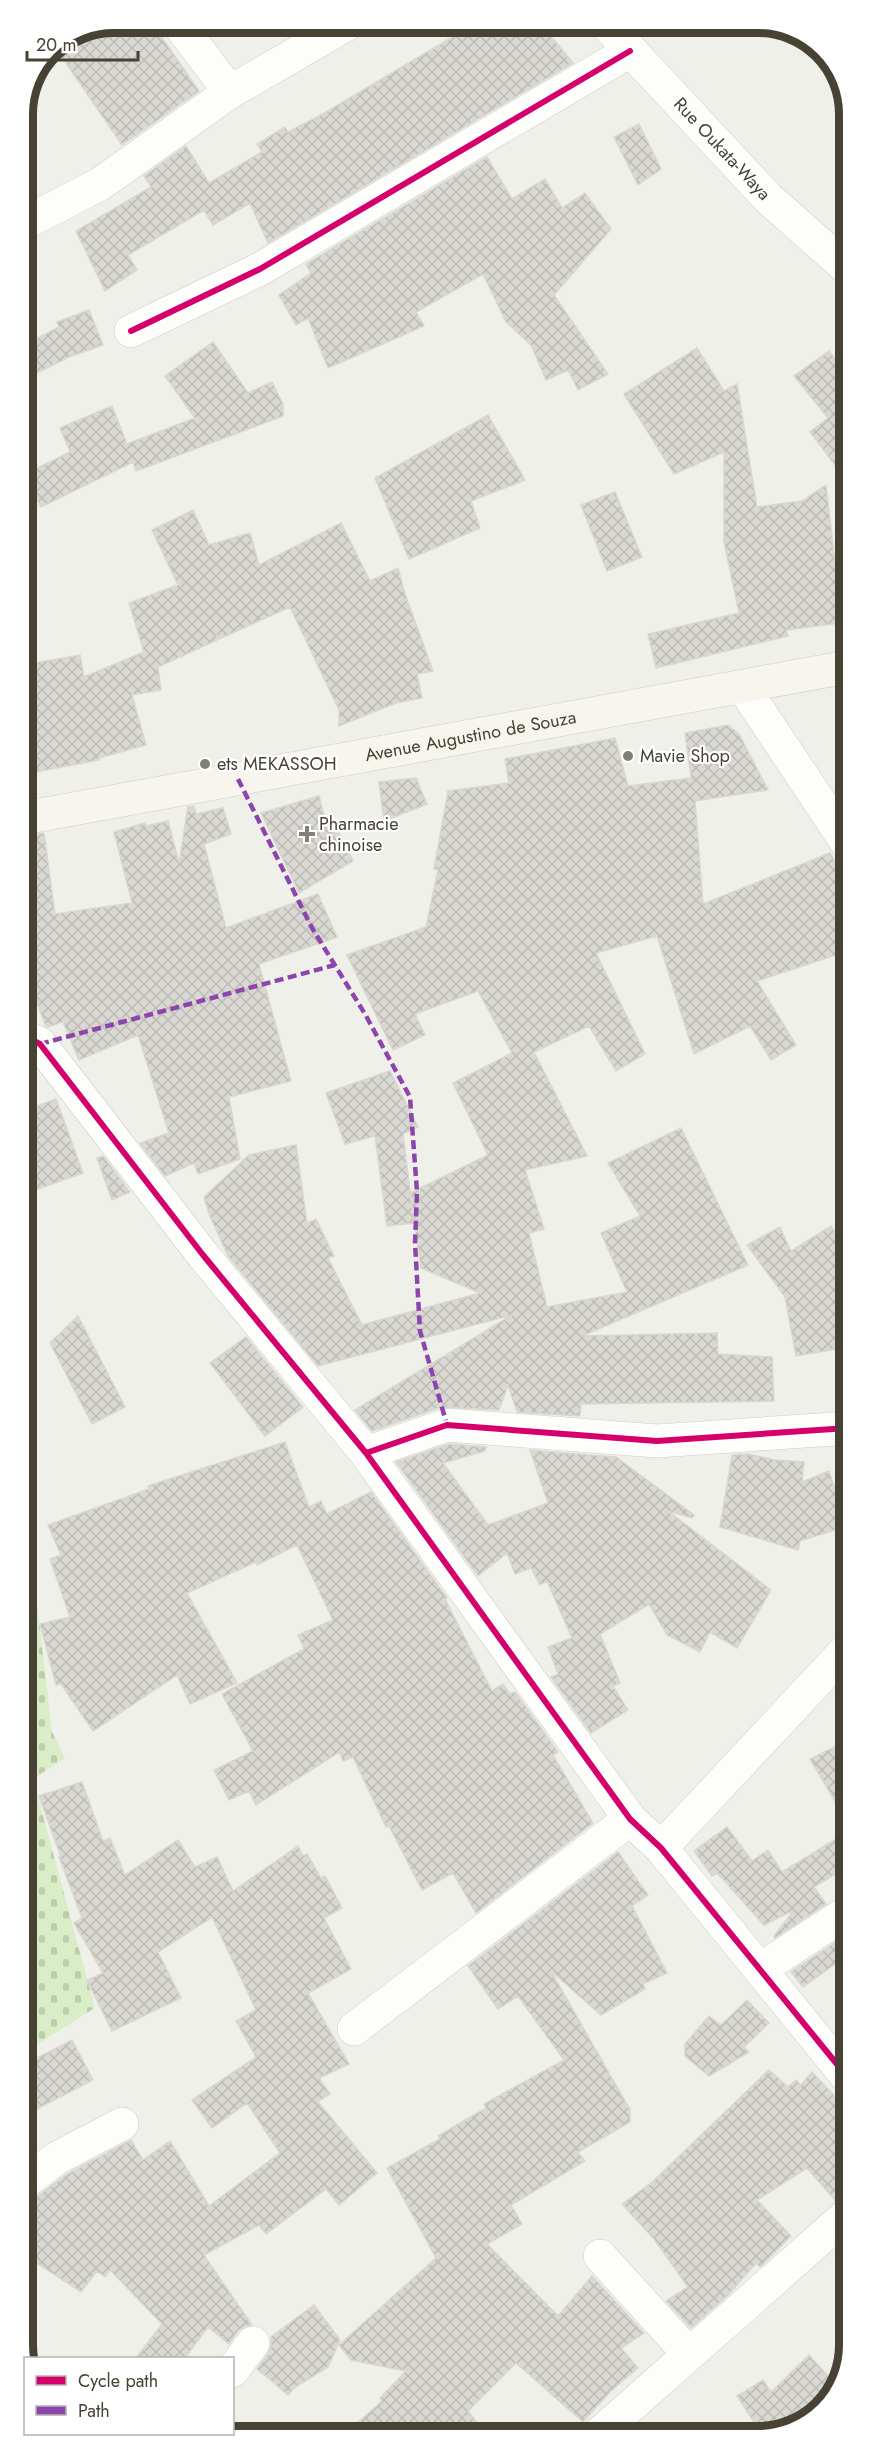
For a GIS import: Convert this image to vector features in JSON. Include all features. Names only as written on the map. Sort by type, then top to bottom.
[{"type":"main road","name":"Avenue Augustino de Souza","points":[[33,816],[839,669]]},
{"type":"street","points":[[186,33],[230,92]]},
{"type":"street","points":[[33,219],[100,184],[230,92],[332,33]]},
{"type":"street","name":"Rue Oukata-Waya","points":[[613,33],[768,198],[839,261]]},
{"type":"street","points":[[131,331],[260,269],[630,51]]},
{"type":"street","points":[[743,687],[839,831]]},
{"type":"street","points":[[33,1041],[39,1044],[203,1255],[366,1453],[630,1819],[661,1848],[839,2066]]},
{"type":"street","points":[[366,1453],[447,1425],[657,1441],[839,1429]]},
{"type":"street","points":[[661,1848],[839,1658]]},
{"type":"street","points":[[354,2029],[630,1819]]},
{"type":"street","points":[[761,1969],[839,1918]]},
{"type":"street","points":[[33,2177],[57,2158],[122,2124]]},
{"type":"street","points":[[608,2426],[839,2222]]},
{"type":"street","points":[[600,2256],[689,2354]]},
{"type":"street","points":[[234,2368],[253,2343]]},
{"type":"green space","points":[[33,1570],[52,1732],[65,1758],[33,1779]]},
{"type":"green space","points":[[33,1779],[95,2008],[33,2047]]},
{"type":"building","points":[[114,33],[159,33],[199,91],[122,145],[60,54],[88,37]]},
{"type":"building","points":[[459,33],[548,33],[573,63],[268,243],[250,203],[213,225],[204,210],[128,255],[137,270],[105,291],[76,231],[151,187],[144,176],[186,146],[209,183],[262,152],[257,144],[285,127],[288,132],[321,115]]},
{"type":"building","points":[[639,124],[661,169],[638,185],[614,137]]},
{"type":"building","points":[[487,157],[512,199],[545,179],[562,208],[585,193],[611,229],[554,295],[608,374],[578,390],[568,370],[546,380],[531,345],[506,322],[483,274],[416,312],[424,326],[328,368],[308,318],[296,325],[279,295],[311,273],[306,264]]},
{"type":"building","points":[[89,310],[103,345],[69,357],[33,375],[33,341],[59,327],[57,322]]},
{"type":"building","points":[[213,342],[248,393],[272,382],[283,404],[283,416],[136,471],[133,462],[41,507],[33,490],[33,470],[70,452],[60,428],[112,406],[127,444],[195,418],[165,376]]},
{"type":"building","points":[[697,348],[724,391],[737,384],[757,507],[802,501],[826,485],[837,580],[839,580],[839,623],[786,630],[788,636],[656,668],[648,634],[739,613],[724,542],[724,452],[674,474],[624,394]]},
{"type":"building","points":[[829,351],[839,364],[839,470],[810,432],[828,418],[794,376]]},
{"type":"building","points":[[488,415],[525,480],[471,501],[480,528],[409,559],[375,478]]},
{"type":"building","points":[[615,492],[642,557],[607,571],[581,505]]},
{"type":"building","points":[[193,510],[209,545],[250,533],[259,565],[341,523],[370,581],[398,568],[433,671],[417,674],[422,698],[396,703],[339,726],[339,710],[290,607],[219,639],[216,634],[217,640],[158,667],[161,690],[132,695],[146,745],[99,758],[99,760],[33,772],[33,663],[80,655],[84,677],[144,652],[129,603],[178,585],[152,530]]},
{"type":"building","points":[[728,725],[739,734],[768,790],[695,801],[703,904],[830,853],[839,867],[839,954],[757,981],[796,1045],[771,1060],[750,1026],[694,1054],[657,936],[596,953],[645,1054],[616,1071],[589,1026],[534,1052],[587,1156],[525,1170],[544,1229],[529,1233],[547,1307],[627,1292],[601,1233],[640,1216],[608,1163],[681,1128],[748,1265],[582,1336],[717,1333],[718,1354],[772,1357],[774,1401],[581,1404],[580,1416],[517,1412],[508,1385],[499,1410],[441,1407],[372,1431],[355,1410],[512,1315],[318,1366],[228,1256],[204,1197],[249,1155],[296,1145],[307,1223],[316,1219],[334,1256],[328,1258],[362,1325],[480,1293],[421,1268],[410,1193],[488,1155],[453,1083],[512,1053],[478,991],[415,1014],[425,1035],[393,1050],[347,955],[426,927],[438,870],[434,869],[448,791],[509,783],[505,759],[615,738],[628,786],[691,778],[685,733]]},
{"type":"building","points":[[416,778],[427,804],[384,821],[379,782]]},
{"type":"building","points":[[319,796],[328,830],[336,827],[353,861],[299,893],[261,813]]},
{"type":"building","points":[[194,806],[196,814],[223,808],[231,834],[204,844],[226,928],[318,894],[337,937],[259,964],[291,1081],[229,1097],[240,1159],[198,1174],[194,1163],[165,1176],[140,1143],[169,1133],[138,1035],[79,1060],[63,1022],[48,1027],[45,1025],[33,991],[33,835],[44,833],[55,914],[132,903],[114,832],[145,823],[146,826],[168,821],[179,863],[188,807]]},
{"type":"building","points":[[390,1071],[418,1127],[403,1134],[414,1223],[387,1226],[375,1136],[345,1144],[326,1093]]},
{"type":"building","points":[[56,1099],[83,1173],[33,1191],[33,1108]]},
{"type":"building","points":[[103,1156],[130,1192],[112,1200],[97,1158]]},
{"type":"building","points":[[831,1226],[839,1239],[839,1349],[796,1356],[785,1297],[747,1245],[780,1227],[791,1251]]},
{"type":"building","points":[[78,1316],[125,1407],[92,1424],[50,1343]]},
{"type":"building","points":[[246,1337],[303,1407],[265,1436],[210,1363]]},
{"type":"building","points":[[285,1442],[309,1507],[321,1501],[327,1514],[371,1492],[447,1598],[445,1599],[492,1691],[503,1684],[510,1694],[515,1692],[558,1752],[553,1755],[593,1823],[476,1913],[453,1873],[422,1890],[389,1826],[386,1827],[353,1757],[343,1761],[339,1752],[256,1805],[249,1791],[229,1800],[214,1770],[253,1751],[222,1694],[304,1649],[298,1635],[333,1620],[297,1545],[257,1565],[256,1562],[187,1593],[237,1683],[190,1704],[177,1675],[93,1731],[61,1684],[56,1685],[40,1624],[70,1617],[50,1559],[61,1555],[48,1525],[149,1489],[148,1486]]},
{"type":"building","points":[[449,1444],[486,1447],[485,1451],[443,1463],[488,1525],[548,1503],[530,1450],[616,1457],[694,1515],[692,1518],[668,1511],[771,1590],[737,1648],[710,1632],[700,1652],[667,1635],[649,1604],[600,1634],[620,1683],[613,1686],[628,1710],[591,1733],[551,1677],[558,1674],[548,1647],[572,1638],[547,1581],[540,1585],[531,1568],[515,1574],[507,1553],[478,1576],[396,1462]]},
{"type":"building","points":[[748,1454],[775,1460],[804,1462],[802,1482],[829,1471],[839,1502],[839,1529],[800,1541],[798,1550],[720,1527],[732,1455]]},
{"type":"building","points":[[839,1745],[839,1808],[810,1759]]},
{"type":"building","points":[[82,1782],[103,1841],[110,1838],[125,1875],[178,1840],[195,1867],[217,1857],[233,1891],[298,1846],[303,1856],[307,1854],[321,1878],[325,1876],[342,1908],[324,1918],[351,1969],[308,1993],[349,2064],[319,2078],[330,2094],[318,2102],[377,2173],[339,2205],[326,2189],[266,2234],[259,2225],[204,2255],[252,2325],[245,2326],[238,2331],[229,2344],[208,2327],[186,2357],[137,2357],[162,2324],[110,2270],[105,2277],[97,2271],[81,2292],[33,2261],[33,2230],[36,2225],[33,2220],[33,2198],[67,2174],[131,2140],[143,2160],[170,2141],[209,2206],[280,2153],[247,2103],[212,2128],[192,2100],[256,2057],[236,2021],[256,2010],[212,1917],[158,1952],[181,1998],[112,2031],[87,1980],[103,1973],[74,1923],[82,1918],[39,1796]]},
{"type":"building","points":[[727,1827],[752,1861],[768,1850],[782,1872],[839,1837],[839,1872],[814,1887],[826,1904],[775,1938],[774,1936],[794,1910],[764,1925],[717,1873],[712,1876],[694,1851]]},
{"type":"building","points":[[618,1852],[648,1895],[632,1906],[667,1973],[643,1984],[645,1989],[601,2015],[551,1971],[630,2110],[630,2122],[578,2152],[585,2161],[511,2205],[522,2224],[487,2244],[558,2316],[592,2276],[644,2333],[621,2348],[638,2368],[611,2391],[583,2422],[516,2363],[468,2411],[480,2426],[354,2426],[382,2401],[380,2398],[406,2371],[351,2360],[339,2345],[436,2258],[387,2168],[440,2139],[438,2136],[486,2108],[484,2104],[564,2060],[518,1996],[498,2009],[468,1966]]},
{"type":"building","points":[[839,1940],[839,1961],[803,1987],[791,1972]]},
{"type":"building","points":[[747,2000],[769,2023],[744,2047],[749,2052],[709,2076],[685,2056],[685,2044],[709,2016],[721,2025]]},
{"type":"building","points":[[72,2040],[93,2080],[33,2111],[33,2060]]},
{"type":"building","points":[[769,2070],[788,2087],[796,2080],[801,2085],[812,2072],[839,2100],[839,2199],[835,2200],[807,2168],[757,2200],[791,2236],[760,2267],[756,2263],[729,2294],[691,2328],[666,2301],[688,2287],[654,2239],[622,2204],[651,2183]]},
{"type":"building","points":[[314,2305],[340,2340],[328,2367],[294,2388],[288,2395],[257,2369],[268,2354],[271,2337]]},
{"type":"building","points":[[809,2355],[831,2380],[812,2406],[803,2412],[789,2420],[756,2426],[737,2396],[763,2380],[771,2392]]},
{"type":"marked path","points":[[238,779],[312,928],[365,1014],[410,1097],[417,1192],[415,1243],[420,1331],[447,1425]]},
{"type":"marked path","points":[[40,1044],[335,965]]},
{"type":"cycle path","points":[[131,331],[260,269],[630,51]]},
{"type":"cycle path","points":[[33,1040],[40,1044],[203,1255],[366,1453],[630,1819],[661,1848],[839,2067]]},
{"type":"cycle path","points":[[366,1453],[447,1425],[657,1441],[839,1429]]},
{"type":"place","name":"Mavie Shop","points":[[628,756]]},
{"type":"place","name":"ets MEKASSOH","points":[[205,764]]},
{"type":"place","name":"Pharmacie chinoise","points":[[307,834]]}]
